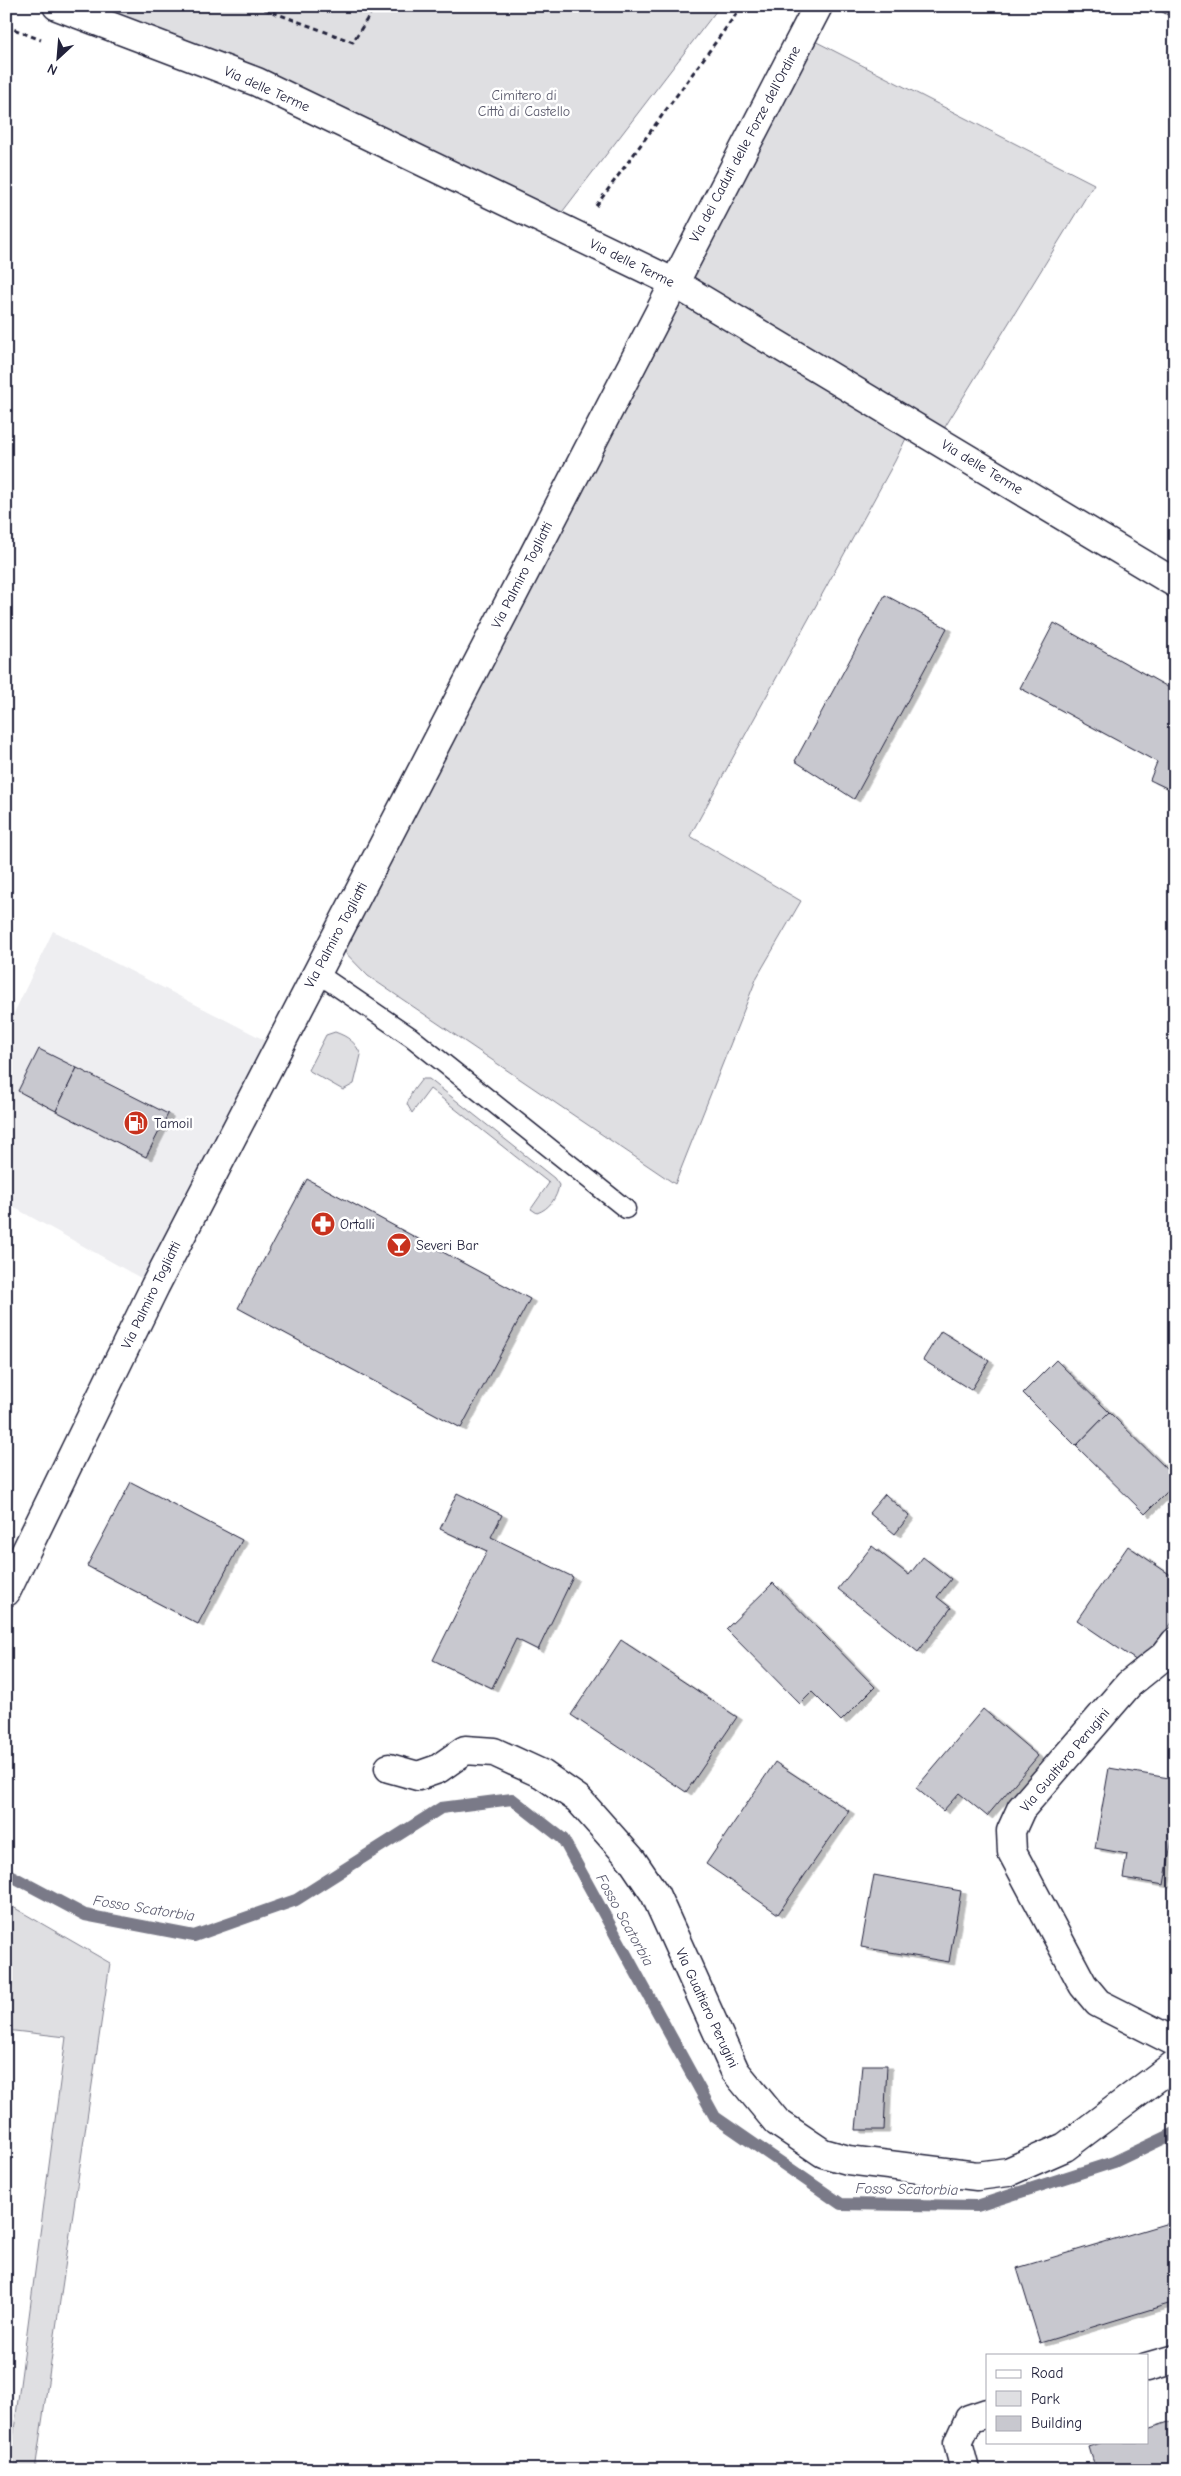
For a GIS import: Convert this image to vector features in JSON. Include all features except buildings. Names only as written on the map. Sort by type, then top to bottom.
[{"type":"street","name":"Via delle Terme","points":[[57,6],[257,82],[673,282],[1175,583]]},
{"type":"street","name":"Via dei Caduti delle Forze dell'Ordine","points":[[673,282],[818,6]]},
{"type":"street","name":"Via Palmiro Togliatti","points":[[6,1592],[155,1286],[673,282]]},
{"type":"street","name":"Via Gualtiero Perugini","points":[[1175,1642],[1165,1655],[1129,1684],[1021,1809],[1011,1831],[1012,1852],[1083,1985],[1098,2003],[1175,2042]]},
{"type":"street","name":"Via Gualtiero Perugini","points":[[389,1768],[418,1776],[438,1769],[465,1750],[494,1752],[542,1774],[578,1798],[632,1860],[654,1894],[735,2071],[777,2122],[823,2153],[848,2160],[977,2176],[1008,2172],[1065,2148],[1175,2064]]},
{"type":"street","points":[[1148,2367],[1175,2359]]},
{"type":"street","points":[[965,2470],[958,2444],[969,2419],[986,2413]]},
{"type":"lane","points":[[317,973],[411,1037],[626,1209]]},
{"type":"path","points":[[256,6],[353,42],[375,6]]},
{"type":"path","points":[[575,234],[742,6]]},
{"type":"shaded area","points":[[53,931],[278,1047],[155,1286],[6,1203],[6,1030]]},
{"type":"green space","name":"Cimitero di Città di Castello","points":[[57,6],[720,6],[553,224]]},
{"type":"green space","points":[[803,35],[1094,184],[937,440],[912,426],[895,461],[690,836],[801,901],[757,977],[675,1184],[368,976],[334,941]]},
{"type":"green space","points":[[335,1032],[351,1040],[361,1055],[354,1084],[343,1090],[308,1070],[326,1035]]},
{"type":"green space","points":[[422,1079],[429,1079],[554,1178],[559,1185],[554,1199],[549,1206],[537,1213],[531,1209],[549,1183],[430,1089],[412,1113],[407,1104],[412,1092]]},
{"type":"green space","points":[[6,1903],[110,1963],[35,2470],[6,2468],[9,2468],[66,2037],[6,2030]]},
{"type":"waterway","name":"Fosso Scatorbia","points":[[6,1873],[85,1915],[194,1936],[296,1900],[441,1808],[512,1799],[563,1839],[715,2117],[841,2204],[977,2206],[1114,2162],[1175,2133]]},
{"type":"place","name":"Tamoil","points":[[136,1123]]},
{"type":"place","name":"Ortalli","points":[[323,1224]]},
{"type":"place","name":"Severi Bar","points":[[399,1245]]}]
